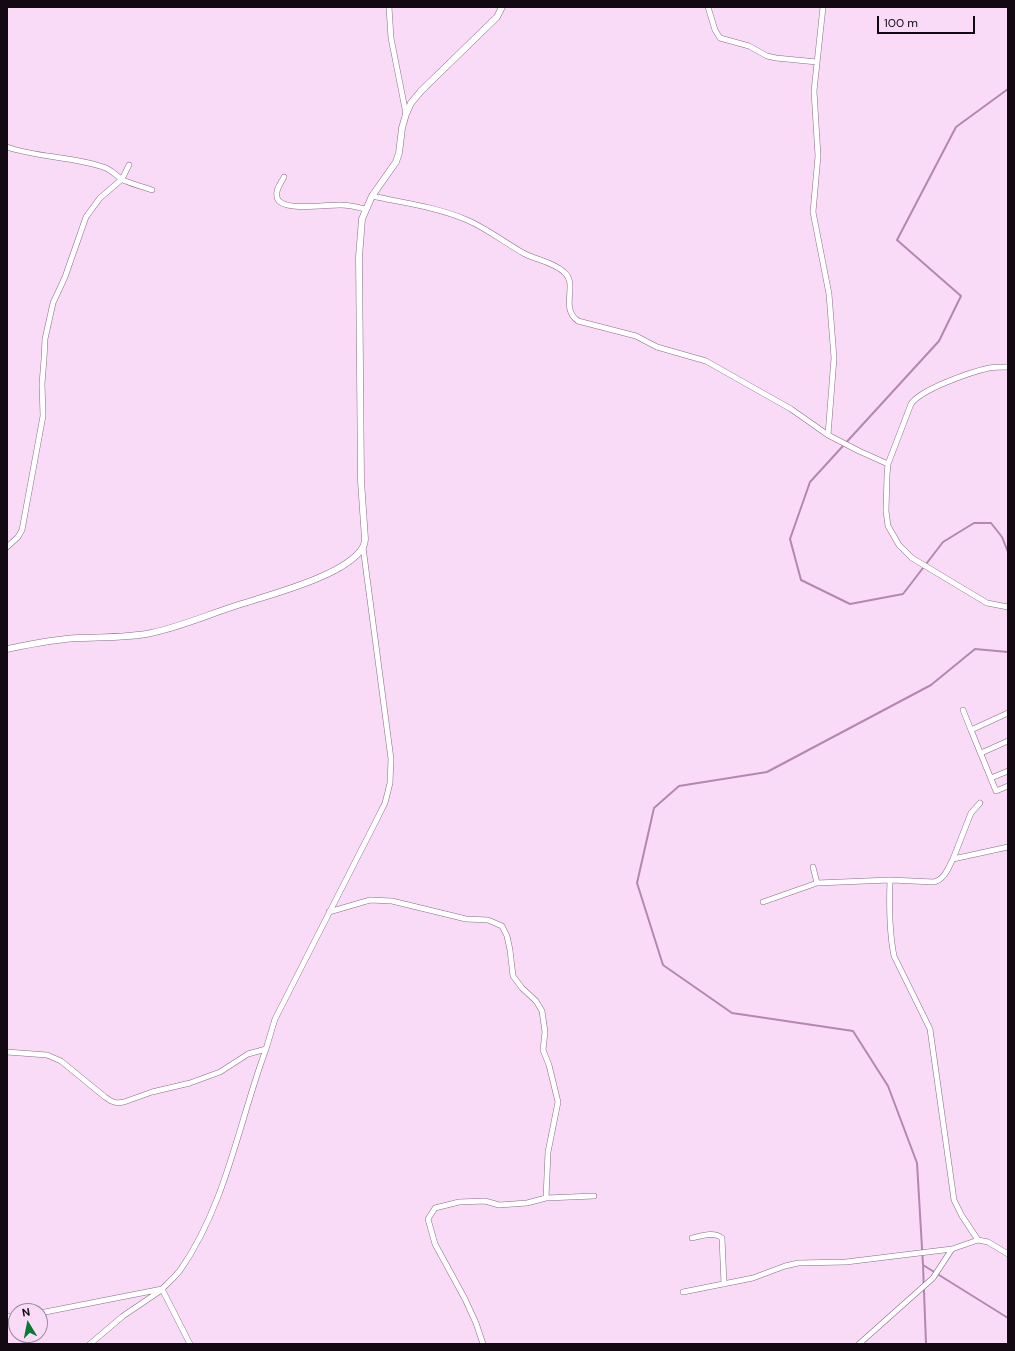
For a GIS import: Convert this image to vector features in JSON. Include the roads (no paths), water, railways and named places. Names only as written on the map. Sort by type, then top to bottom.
[{"type":"street","points":[[389,7],[391,38],[406,114]]},
{"type":"street","points":[[90,1344],[123,1316],[162,1289],[180,1270],[205,1227],[224,1180],[275,1019],[385,803],[390,783],[391,760],[363,547],[365,539],[361,481],[359,257],[362,219],[365,209],[372,196],[396,162],[399,153],[402,128],[411,103],[421,91],[496,17],[502,7]]},
{"type":"street","points":[[708,7],[715,30],[720,38],[749,46],[766,56],[817,62]]},
{"type":"street","points":[[823,7],[814,91],[818,156],[813,212],[830,294],[834,358],[828,435]]},
{"type":"street","points":[[7,147],[32,154],[77,160],[104,167],[122,179],[152,190]]},
{"type":"street","points":[[7,547],[18,537],[22,530],[39,443],[43,416],[42,384],[45,339],[53,303],[65,277],[86,217],[100,198],[122,179],[129,165]]},
{"type":"street","points":[[284,177],[277,191],[277,196],[279,201],[284,203],[309,207],[340,205],[354,206],[365,209]]},
{"type":"street","points":[[372,196],[434,209],[466,220],[485,229],[526,255],[563,271],[570,284],[568,306],[570,313],[578,321],[636,336],[657,347],[706,361],[791,409],[828,435],[888,464]]},
{"type":"street","points":[[1008,367],[990,368],[967,375],[932,389],[915,399],[911,404],[888,464],[886,511],[888,526],[899,545],[912,558],[987,603],[1008,607]]},
{"type":"street","points":[[7,649],[57,640],[132,636],[179,626],[236,606],[283,592],[318,578],[346,563],[363,547]]},
{"type":"street","points":[[963,710],[996,791],[1008,786]]},
{"type":"street","points":[[971,730],[1008,713]]},
{"type":"street","points":[[981,753],[1008,741]]},
{"type":"street","points":[[991,778],[1008,771]]},
{"type":"street","points":[[764,902],[817,883],[890,880],[934,882],[939,880],[944,876],[953,859],[971,813],[980,803]]},
{"type":"street","points":[[953,859],[1008,847]]},
{"type":"street","points":[[813,867],[817,883]]},
{"type":"street","points":[[890,880],[889,915],[894,956],[930,1029],[954,1200],[962,1216],[978,1240]]},
{"type":"street","points":[[329,912],[370,900],[392,901],[466,919],[488,920],[502,926],[507,936],[513,976],[522,988],[536,1001],[542,1011],[545,1032],[543,1050],[549,1065],[558,1102],[548,1152],[546,1198]]},
{"type":"street","points":[[7,1052],[38,1053],[47,1055],[61,1061],[111,1101],[124,1102],[220,1072],[248,1054],[266,1049]]},
{"type":"street","points":[[483,1344],[476,1323],[465,1299],[435,1244],[428,1219],[435,1208],[459,1202],[485,1201],[499,1205],[527,1203],[546,1198],[594,1196]]},
{"type":"street","points":[[692,1238],[714,1235],[719,1235],[722,1238],[724,1284]]},
{"type":"street","points":[[683,1292],[753,1278],[785,1266],[798,1263],[846,1262],[952,1249],[978,1240],[988,1242],[1008,1254]]},
{"type":"street","points":[[859,1344],[927,1283],[939,1269],[952,1249]]},
{"type":"street","points":[[48,1311],[162,1289]]},
{"type":"street","points":[[162,1289],[190,1344]]},
{"type":"waterway","points":[[1008,89],[956,127],[897,240],[961,296],[939,341],[810,482],[790,539],[801,580],[850,604],[903,594],[943,542],[974,523],[991,523],[1002,537],[1008,552]]},
{"type":"waterway","points":[[926,1344],[917,1163],[888,1086],[853,1031],[732,1013],[663,965],[637,883],[654,808],[679,786],[767,772],[931,685],[975,649],[1008,652]]},
{"type":"waterway","points":[[923,1265],[1008,1318]]}]
